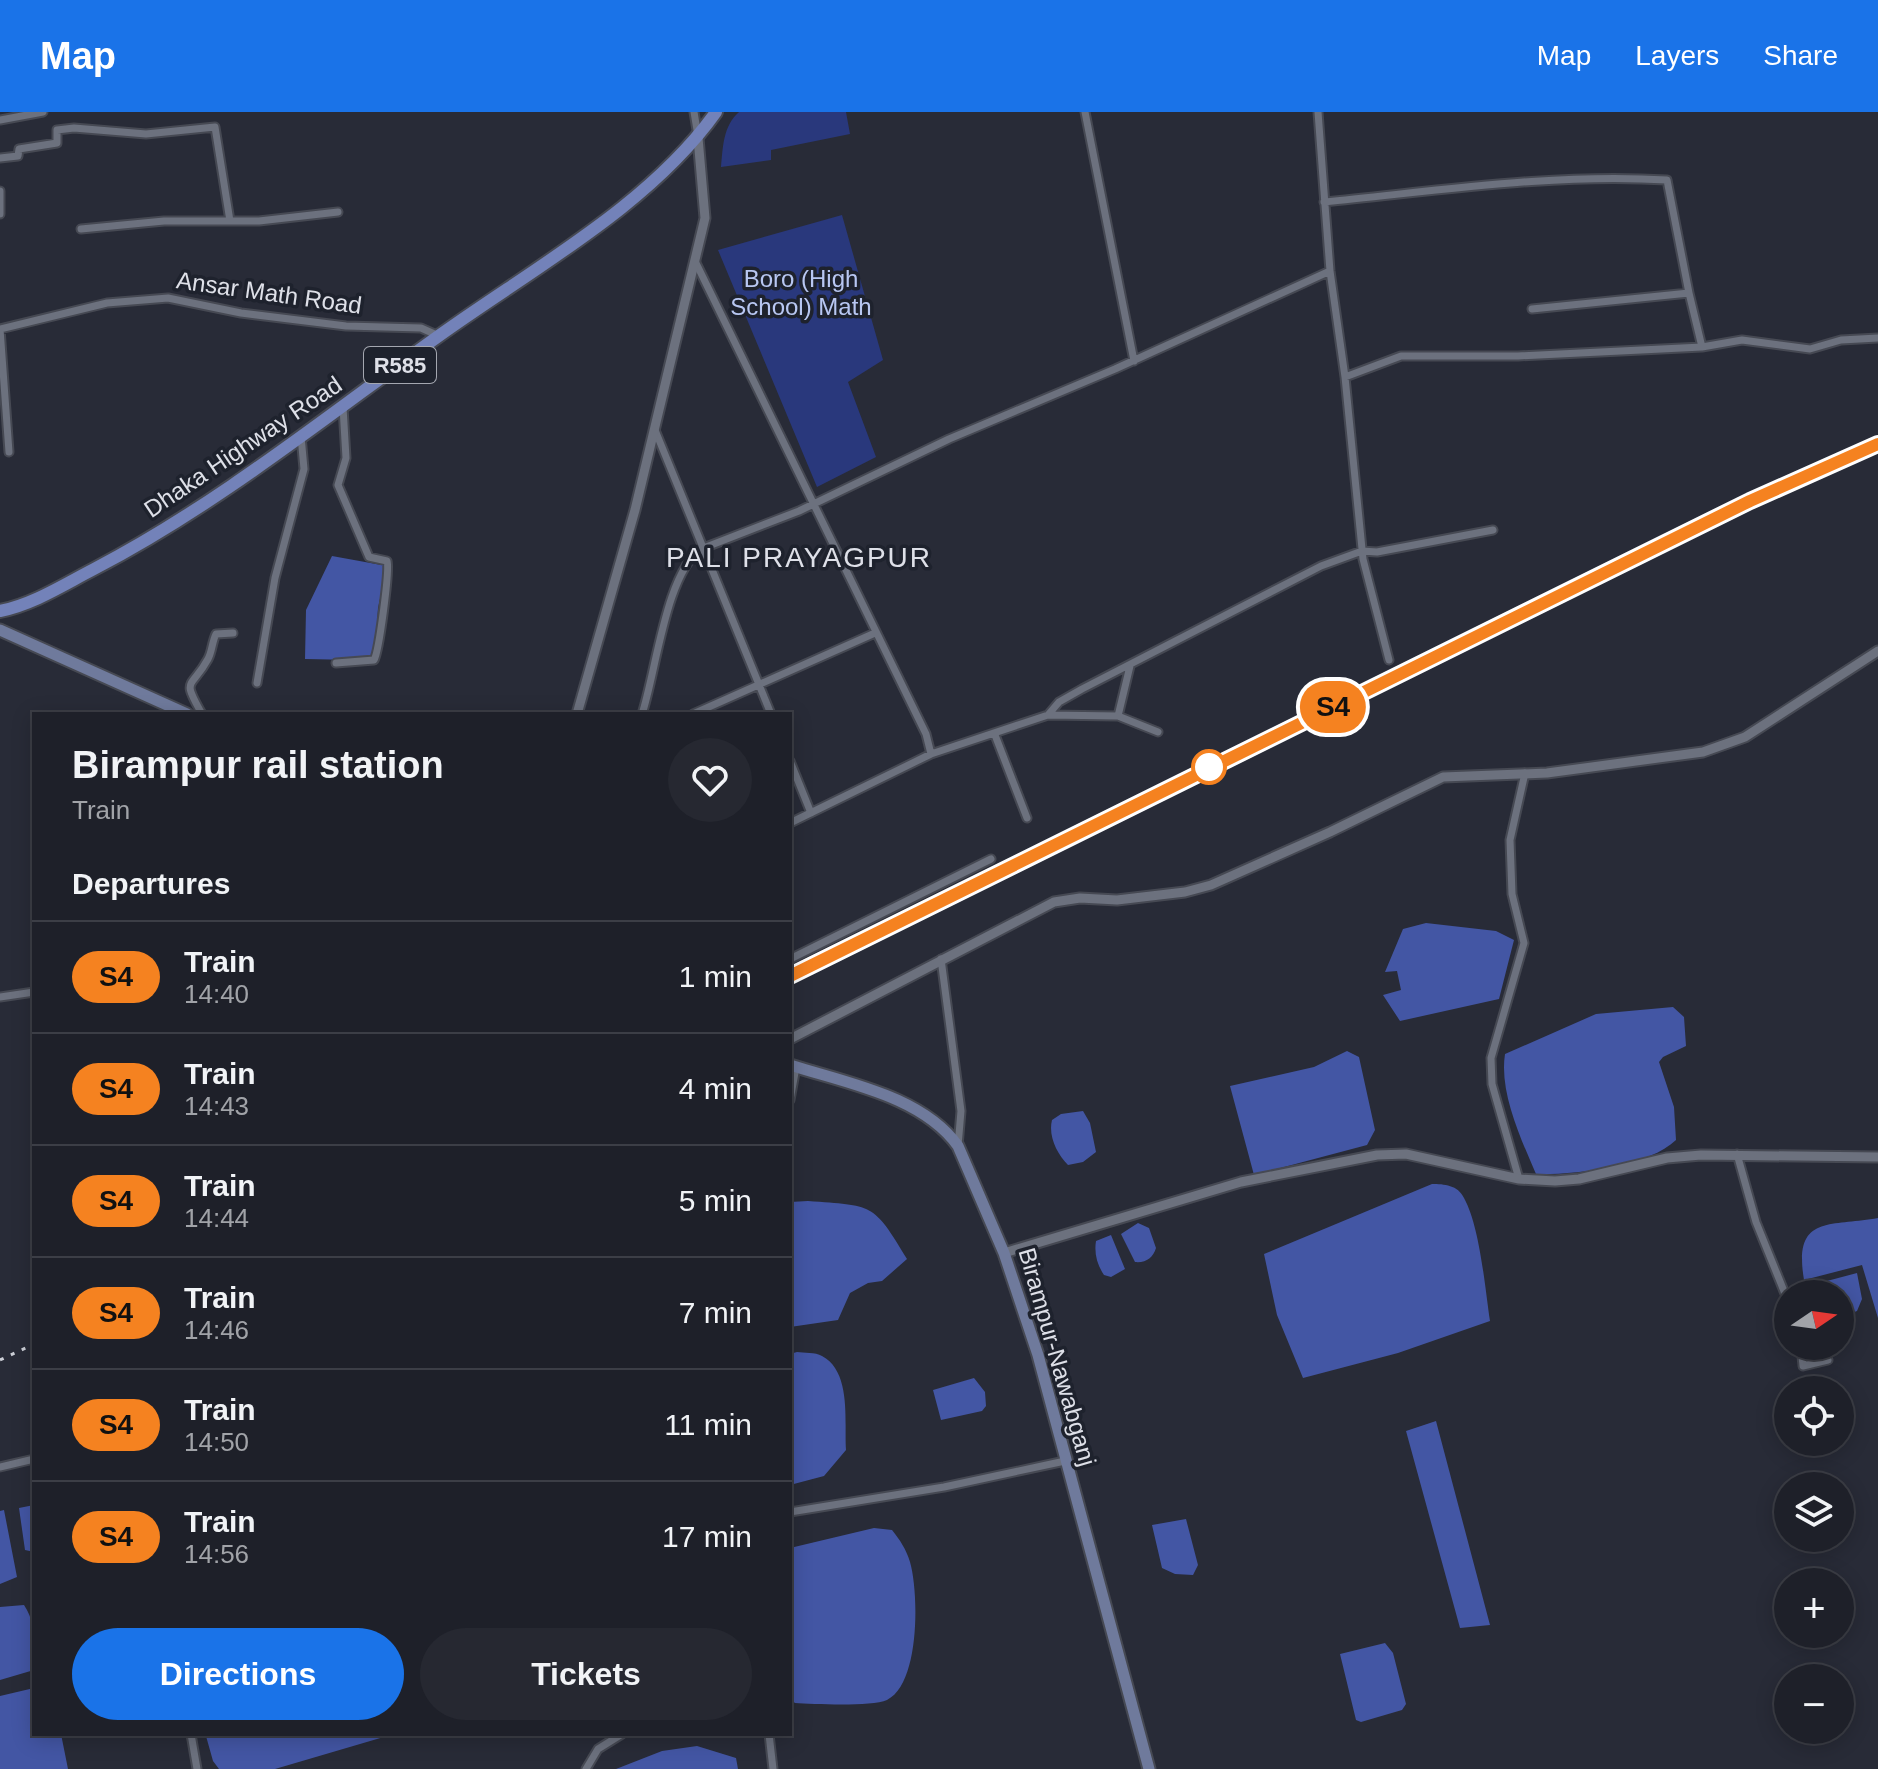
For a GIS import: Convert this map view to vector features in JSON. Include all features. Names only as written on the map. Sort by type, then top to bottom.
[{"type":"main road","name":"Dhaka Highway Road","points":[[0,611],[60,589],[123,554],[343,407],[626,202],[683,156],[716,112]]},
{"type":"main road","points":[[0,630],[183,712]]},
{"type":"main road","name":"Birampur-Nawabganj","points":[[793,1066],[874,1091],[912,1109],[949,1134],[958,1146],[1004,1253],[1038,1355],[1149,1769]]},
{"type":"street","points":[[0,120],[43,112]]},
{"type":"street","points":[[578,712],[635,510],[705,218],[694,112]]},
{"type":"street","points":[[1085,112],[1134,361]]},
{"type":"street","points":[[1318,112],[1330,271],[1345,377],[1362,551],[1389,660]]},
{"type":"street","points":[[0,158],[18,156],[19,149],[57,143],[57,130],[146,134],[215,127],[230,221]]},
{"type":"street","points":[[1324,202],[1490,185],[1625,178],[1667,180],[1702,347]]},
{"type":"street","points":[[0,191],[0,214]]},
{"type":"street","points":[[81,229],[164,221],[230,221],[338,212]]},
{"type":"street","points":[[695,261],[926,734],[931,754]]},
{"type":"street","points":[[643,712],[675,591],[691,556],[701,549],[812,505],[949,439],[1134,361],[1330,271]]},
{"type":"street","points":[[1532,309],[1689,293]]},
{"type":"street","name":"Ansar Math Road","points":[[0,329],[107,303],[168,298],[241,313],[346,326],[421,328],[439,336]]},
{"type":"street","points":[[0,329],[9,452]]},
{"type":"street","points":[[1345,377],[1401,356],[1518,356],[1702,347],[1742,340],[1810,349],[1841,340],[1878,338]]},
{"type":"street","points":[[336,663],[374,660],[379,652],[381,609],[391,571],[387,561],[369,557],[361,545],[338,485],[346,458],[343,407]]},
{"type":"street","points":[[654,428],[770,712]]},
{"type":"street","points":[[257,683],[275,578],[304,469],[301,436]]},
{"type":"street","points":[[1048,715],[1059,702],[1273,590],[1362,551],[1377,552],[1493,530]]},
{"type":"street","points":[[201,712],[190,694],[191,679],[209,658],[216,634],[233,633]]},
{"type":"street","points":[[697,712],[875,633]]},
{"type":"street","points":[[792,1038],[1054,902],[1080,898],[1129,899],[1211,885],[1443,777],[1525,773],[1676,757],[1733,742],[1762,727],[1878,651]]},
{"type":"street","points":[[1118,716],[1130,666]]},
{"type":"street","points":[[792,822],[931,754],[1048,715],[1118,716],[1158,732]]},
{"type":"street","points":[[995,735],[1027,818]]},
{"type":"street","points":[[792,766],[811,813]]},
{"type":"street","points":[[1519,1179],[1492,1084],[1491,1058],[1524,943],[1512,894],[1510,840],[1525,773]]},
{"type":"street","points":[[792,958],[991,859]]},
{"type":"street","points":[[941,959],[961,1111],[958,1146]]},
{"type":"street","points":[[0,997],[32,992]]},
{"type":"street","points":[[1004,1253],[1241,1182],[1377,1155],[1406,1154],[1519,1179],[1579,1179],[1667,1158],[1737,1154],[1809,1159],[1878,1157]]},
{"type":"street","points":[[1737,1154],[1756,1222],[1779,1280]]},
{"type":"street","points":[[1802,1360],[1803,1366],[1828,1360]]},
{"type":"street","points":[[0,1467],[32,1459]]},
{"type":"street","points":[[792,1512],[944,1487],[1065,1461]]},
{"type":"street","points":[[191,1736],[197,1769]]},
{"type":"street","points":[[586,1769],[598,1749],[619,1736]]},
{"type":"street","points":[[769,1736],[773,1769]]},
{"type":"green space","points":[[739,112],[846,112],[850,134],[771,150],[771,160],[721,167],[727,130]]},
{"type":"green space","name":"Boro (High School) Math","points":[[842,215],[883,360],[848,382],[876,457],[817,487],[718,250]]},
{"type":"shaded area","points":[[332,556],[387,566],[378,608],[375,656],[355,660],[305,659],[306,610]]},
{"type":"shaded area","points":[[1426,923],[1496,931],[1514,940],[1499,999],[1400,1021],[1383,995],[1401,990],[1397,971],[1385,972],[1403,929]]},
{"type":"shaded area","points":[[1673,1007],[1684,1017],[1686,1046],[1659,1062],[1674,1107],[1676,1140],[1648,1157],[1610,1168],[1536,1174],[1508,1099],[1505,1054],[1596,1014]]},
{"type":"shaded area","points":[[1347,1051],[1359,1057],[1375,1130],[1367,1145],[1254,1175],[1230,1086],[1314,1067]]},
{"type":"shaded area","points":[[1083,1111],[1090,1123],[1096,1152],[1083,1162],[1068,1165],[1054,1144],[1052,1120],[1061,1114]]},
{"type":"shaded area","points":[[1432,1184],[1458,1190],[1470,1210],[1490,1321],[1398,1353],[1303,1378],[1277,1315],[1264,1254]]},
{"type":"shaded area","points":[[792,1202],[846,1204],[869,1210],[886,1227],[907,1259],[882,1281],[868,1283],[850,1293],[838,1320],[792,1327]]},
{"type":"shaded area","points":[[1878,1218],[1878,1318],[1862,1265],[1804,1280],[1804,1244],[1810,1234],[1831,1224]]},
{"type":"shaded area","points":[[1138,1223],[1149,1228],[1156,1248],[1153,1255],[1142,1262],[1135,1262],[1121,1234]]},
{"type":"shaded area","points":[[1111,1235],[1125,1269],[1111,1277],[1104,1275],[1095,1250],[1096,1241]]},
{"type":"shaded area","points":[[1857,1273],[1862,1299],[1857,1311],[1854,1312],[1854,1280],[1831,1280]]},
{"type":"shaded area","points":[[792,1353],[813,1353],[832,1363],[842,1385],[846,1450],[824,1476],[792,1484]]},
{"type":"shaded area","points":[[974,1378],[985,1392],[986,1406],[982,1411],[941,1420],[933,1390]]},
{"type":"shaded area","points":[[1436,1421],[1490,1625],[1460,1628],[1406,1431]]},
{"type":"shaded area","points":[[32,1505],[32,1552],[25,1550],[19,1508]]},
{"type":"shaded area","points":[[4,1510],[17,1577],[0,1584],[0,1511]]},
{"type":"shaded area","points":[[1186,1519],[1198,1565],[1193,1575],[1175,1574],[1162,1568],[1152,1525]]},
{"type":"shaded area","points":[[874,1528],[892,1530],[902,1545],[913,1576],[914,1637],[906,1676],[898,1691],[887,1700],[868,1704],[792,1701],[792,1548]]},
{"type":"shaded area","points":[[24,1605],[28,1612],[32,1625],[32,1671],[0,1680],[0,1607]]},
{"type":"shaded area","points":[[1385,1643],[1393,1653],[1406,1704],[1402,1710],[1361,1722],[1356,1720],[1340,1654]]},
{"type":"shaded area","points":[[32,1688],[32,1736],[61,1736],[68,1769],[0,1769],[0,1696]]},
{"type":"shaded area","points":[[206,1736],[387,1736],[275,1769],[219,1769],[213,1761]]},
{"type":"shaded area","points":[[697,1746],[736,1758],[738,1769],[616,1769],[662,1751]]},
{"type":"railway","points":[[792,975],[1750,501],[1878,444]]},
{"type":"railway","points":[[0,1360],[32,1345]]},
{"type":"train","name":"S4","points":[[792,975],[1122,809],[1750,501],[1878,444]]},
{"type":"district","name":"PALI PRAYAGPUR","points":[[799,557]]}]
